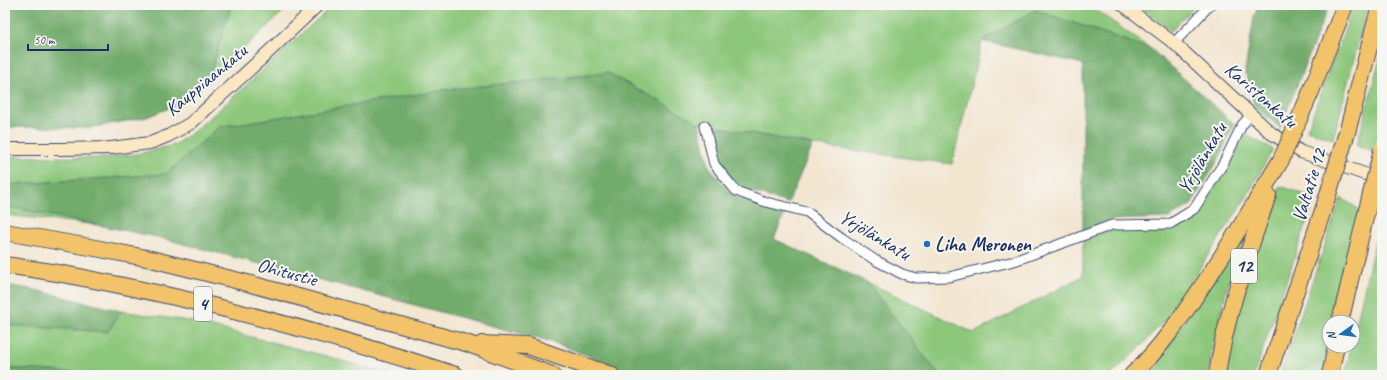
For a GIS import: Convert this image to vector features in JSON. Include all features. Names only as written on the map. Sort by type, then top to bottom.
[{"type":"highway","name":"12","points":[[1217,375],[1220,352],[1237,288],[1281,160],[1310,94],[1345,5]]},
{"type":"highway","name":"Valtatie 12","points":[[1268,375],[1326,202],[1348,129],[1380,5]]},
{"type":"highway","points":[[1342,314],[1382,150]]},
{"type":"highway","points":[[1132,375],[1148,360],[1184,314],[1236,235],[1281,160]]},
{"type":"highway","name":"Ohitustie","points":[[5,232],[151,259],[255,285],[466,343],[552,375]]},
{"type":"highway","name":"4","points":[[5,265],[88,278],[244,314],[399,356],[456,375]]},
{"type":"highway","points":[[466,343],[528,346],[611,375]]},
{"type":"highway","points":[[1330,375],[1334,354]]},
{"type":"street","name":"Kauppiaankatu","points":[[5,149],[111,148],[150,143],[168,136],[191,123],[318,5]]},
{"type":"street","points":[[1123,5],[1174,43],[1210,5]]},
{"type":"street","name":"Karistonkatu","points":[[1174,43],[1271,133],[1301,152],[1382,180]]},
{"type":"street","name":"Yrjölänkatu","points":[[704,126],[714,164],[736,191],[766,202],[807,212],[875,260],[902,274],[916,278],[949,277],[1014,261],[1112,225],[1170,224],[1194,209],[1223,164],[1242,125],[1251,115]]},
{"type":"green space","points":[[5,5],[231,5],[208,82],[181,103],[147,117],[89,128],[5,127]]},
{"type":"green space","points":[[231,5],[290,5],[208,82]]},
{"type":"green space","points":[[333,5],[1089,5],[1151,49],[1035,10],[982,41],[952,164],[813,145],[699,123],[608,73],[444,90],[219,127],[166,174],[5,185],[5,156],[100,158],[137,154],[174,145],[193,132],[228,102]]},
{"type":"green space","points":[[1138,5],[1196,5],[1171,31]]},
{"type":"green space","points":[[1259,5],[1329,5],[1280,128],[1254,106],[1245,70],[1254,17]]},
{"type":"green space","points":[[1354,5],[1368,5],[1333,139],[1307,130]]},
{"type":"green space","points":[[1035,10],[1151,49],[1234,124],[1218,160],[1190,206],[1168,218],[1110,220],[1083,231],[1083,64],[982,41]]},
{"type":"green space","points":[[1382,50],[1382,120],[1373,151],[1357,145]]},
{"type":"green space","points":[[608,73],[699,123],[709,166],[732,196],[785,212],[774,239],[867,282],[939,375],[639,375],[555,343],[348,287],[157,237],[5,206],[5,185],[166,174],[219,127],[444,90]]},
{"type":"green space","points":[[709,125],[813,145],[788,203],[739,188],[717,161]]},
{"type":"green space","points":[[1245,135],[1273,149],[1246,198],[1168,316],[1144,343],[1111,375],[939,375],[867,282],[974,333],[1083,276],[1083,240],[1115,228],[1170,228],[1196,214],[1227,169]]},
{"type":"green space","points":[[1280,186],[1315,198],[1254,375],[1224,375],[1248,271]]},
{"type":"green space","points":[[1341,198],[1360,210],[1345,265],[1335,314],[1321,314],[1321,354],[1326,354],[1322,375],[1280,375]]},
{"type":"green space","points":[[5,206],[98,225],[5,215]]},
{"type":"green space","points":[[1382,211],[1382,375],[1345,375],[1349,354],[1361,354],[1361,314],[1358,314]]},
{"type":"green space","points":[[1251,225],[1227,288],[1211,354],[1208,375],[1156,375],[1160,357]]},
{"type":"green space","points":[[5,285],[31,289],[121,311],[108,332],[5,325]]},
{"type":"green space","points":[[121,311],[189,321],[326,356],[390,375],[109,375],[5,368],[5,325],[108,332]]},
{"type":"green space","points":[[5,368],[104,374],[109,375],[5,375]]},
{"type":"place","name":"Liha Meronen","points":[[927,244]]}]
